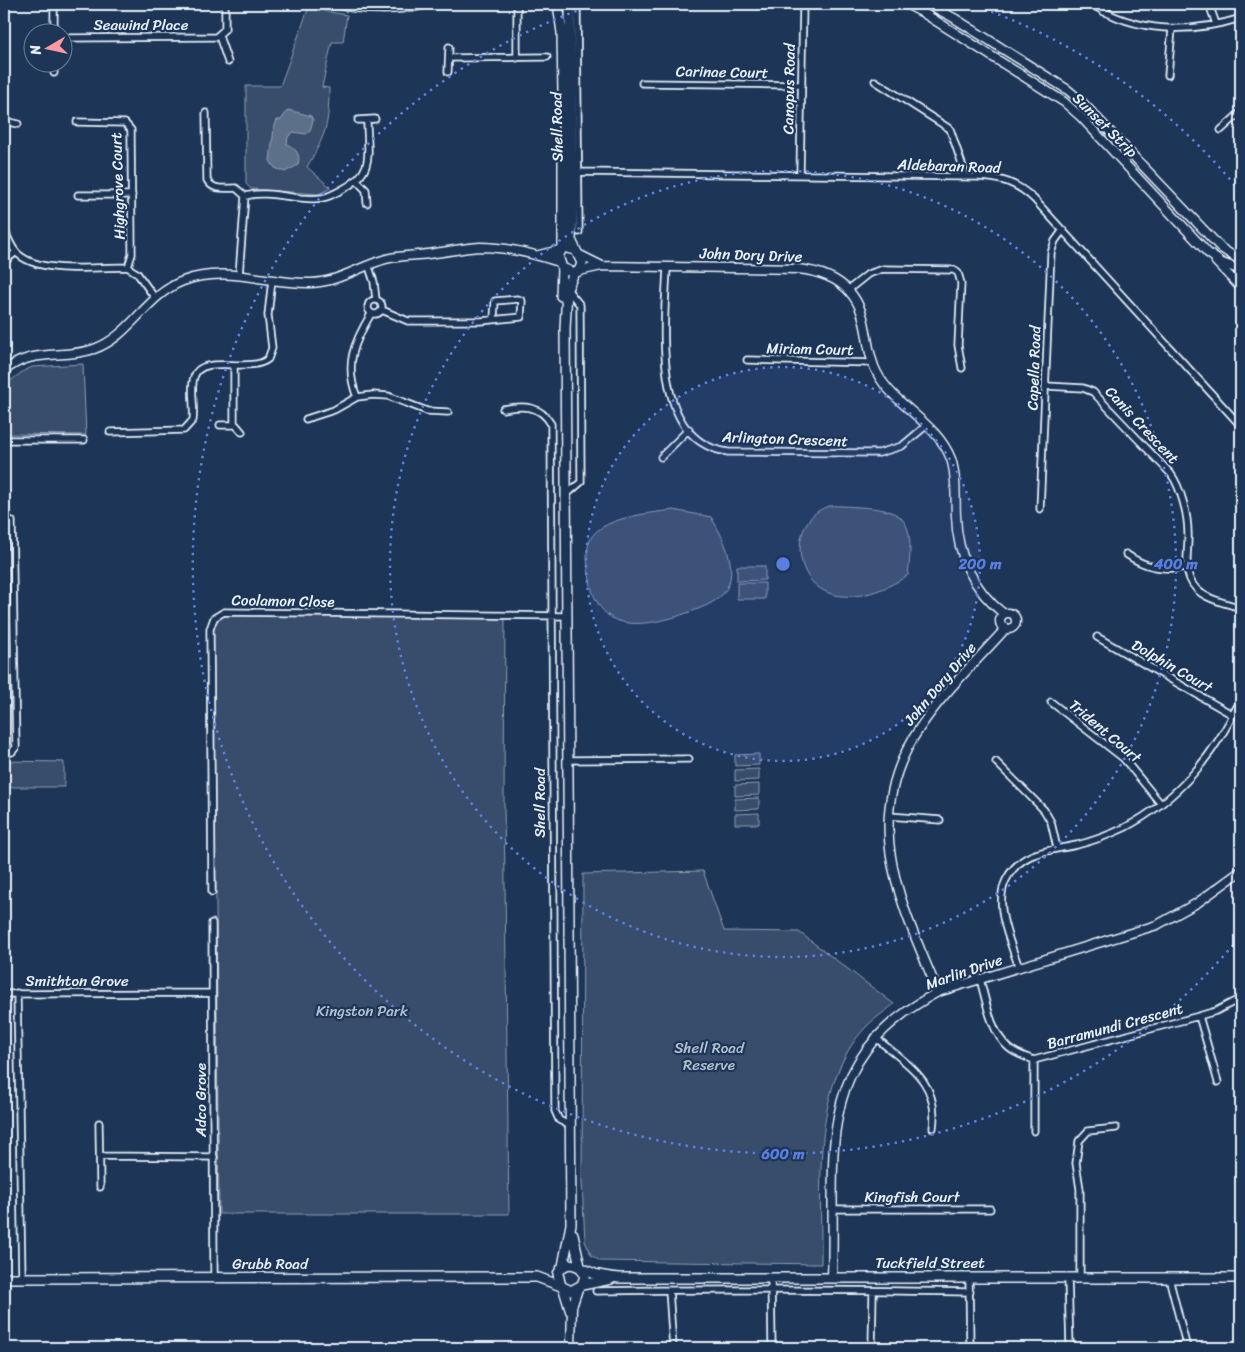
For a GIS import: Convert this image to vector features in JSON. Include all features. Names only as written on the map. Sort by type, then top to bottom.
[{"type":"main road","name":"Shell Road","points":[[558,4],[562,33],[572,205],[570,232],[582,263],[567,289],[566,329],[571,1224],[562,1268]]},
{"type":"main road","name":"Shell Road","points":[[566,329],[561,295],[560,265],[566,102],[574,5]]},
{"type":"main road","points":[[561,249],[578,252]]},
{"type":"main road","points":[[560,265],[577,272]]},
{"type":"main road","name":"Shell Road","points":[[571,1224],[581,1267]]},
{"type":"main road","points":[[572,1264],[581,1267],[585,1276],[580,1287],[571,1291],[562,1287],[558,1278],[562,1268],[572,1264]]},
{"type":"main road","name":"Tuckfield Street","points":[[581,1267],[595,1274],[619,1278],[1241,1278]]},
{"type":"main road","name":"Grubb Road","points":[[4,1278],[537,1277],[562,1268]]},
{"type":"main road","name":"Grubb Road","points":[[537,1277],[562,1287]]},
{"type":"main road","name":"Tuckfield Street","points":[[580,1287],[619,1278]]},
{"type":"street","points":[[54,4],[54,22]]},
{"type":"street","points":[[225,4],[224,29],[218,36],[228,62]]},
{"type":"street","points":[[335,4],[358,7],[426,4]]},
{"type":"street","points":[[517,4],[517,58]]},
{"type":"street","name":"Canopus Road","points":[[800,174],[803,4]]},
{"type":"street","name":"Sunset Strip","points":[[906,4],[925,14],[1064,102],[1081,117],[1208,253],[1222,263],[1241,270]]},
{"type":"street","name":"Sunset Strip","points":[[928,4],[954,18],[1075,96],[1217,244],[1241,261]]},
{"type":"street","points":[[1091,4],[1104,12],[1139,25],[1172,29],[1193,28],[1241,18]]},
{"type":"street","points":[[1104,12],[1109,4]]},
{"type":"street","points":[[1209,4],[1216,24]]},
{"type":"street","name":"Shell Road","points":[[574,5],[578,28],[579,232]]},
{"type":"street","points":[[1168,76],[1172,29]]},
{"type":"street","name":"Seawind Place","points":[[72,38],[218,36]]},
{"type":"street","points":[[448,72],[449,48]]},
{"type":"street","points":[[449,58],[547,58]]},
{"type":"street","points":[[875,81],[950,129],[964,170],[964,177]]},
{"type":"street","name":"Carinae Court","points":[[642,83],[802,85]]},
{"type":"street","points":[[1221,130],[1241,112]]},
{"type":"street","points":[[206,113],[207,180],[210,186],[215,188],[236,188],[245,196],[281,195],[320,199],[358,182],[365,173],[368,162],[367,120]]},
{"type":"street","points":[[358,120],[375,118]]},
{"type":"street","points":[[4,121],[18,124]]},
{"type":"street","name":"Highgrove Court","points":[[77,122],[120,122],[130,127],[132,254],[128,267]]},
{"type":"street","name":"Aldebaran Road","points":[[580,172],[994,177],[1015,184],[1034,199],[1063,230],[1241,426]]},
{"type":"street","points":[[358,182],[366,190],[366,203]]},
{"type":"street","points":[[78,195],[132,195]]},
{"type":"street","points":[[240,275],[245,196]]},
{"type":"street","points":[[4,228],[16,252],[30,262],[47,267],[128,267],[137,273],[155,298]]},
{"type":"street","name":"Capella Road","points":[[1040,510],[1051,253],[1055,241],[1063,230]]},
{"type":"street","points":[[4,371],[29,356],[69,354],[103,345],[130,326],[155,298],[182,282],[203,275],[220,273],[311,283],[330,280],[395,257],[481,247],[538,256],[560,265]]},
{"type":"street","points":[[538,256],[561,249]]},
{"type":"street","points":[[4,262],[16,252]]},
{"type":"street","name":"John Dory Drive","points":[[578,252],[602,266]]},
{"type":"street","points":[[1208,253],[1241,288]]},
{"type":"street","points":[[369,266],[374,282],[376,300]]},
{"type":"street","name":"John Dory Drive","points":[[577,272],[602,266],[798,268],[828,276],[848,290],[862,311],[873,363],[888,388],[942,442],[951,461],[955,481],[959,548],[966,566],[986,600],[1004,614]]},
{"type":"street","name":"Arlington Crescent","points":[[667,267],[665,373],[670,397],[689,428],[700,441],[717,450],[865,454],[879,453],[902,446],[927,425]]},
{"type":"street","points":[[848,290],[868,274],[883,269],[954,270],[962,283],[958,345],[962,368]]},
{"type":"street","points":[[110,432],[184,430],[194,420],[193,384],[196,372],[207,365],[259,364],[271,355],[268,314],[272,280]]},
{"type":"street","points":[[566,495],[581,482],[580,306],[567,289]]},
{"type":"street","points":[[382,310],[408,321],[481,321],[494,318],[521,317],[522,301],[518,299],[495,301],[494,318]]},
{"type":"street","points":[[376,300],[381,303],[382,310]]},
{"type":"street","points":[[371,314],[367,306],[370,302],[376,300]]},
{"type":"street","points":[[371,314],[378,314],[382,310]]},
{"type":"street","points":[[357,397],[350,362],[358,335],[371,314]]},
{"type":"street","name":"Miriam Court","points":[[747,360],[873,363]]},
{"type":"street","points":[[234,365],[234,424],[242,432]]},
{"type":"street","name":"Canis Crescent","points":[[1046,386],[1083,388],[1093,392],[1171,474],[1177,484],[1188,528],[1186,567]]},
{"type":"street","points":[[306,419],[334,410],[357,397],[381,395],[427,411],[448,412]]},
{"type":"street","name":"Shell Road","points":[[503,409],[519,406],[532,408],[547,417],[551,424],[553,485],[555,1111],[559,1120],[571,1126]]},
{"type":"street","points":[[220,425],[234,424]]},
{"type":"street","points":[[660,457],[689,428]]},
{"type":"street","points":[[4,440],[84,440]]},
{"type":"street","points":[[553,485],[566,485]]},
{"type":"street","points":[[4,518],[12,520],[16,747],[12,752],[4,752]]},
{"type":"street","points":[[1126,554],[1136,561],[1154,568],[1164,570],[1186,567],[1190,579],[1202,594],[1241,608]]},
{"type":"street","name":"Coolamon Close","points":[[212,892],[210,629],[214,618],[224,612],[568,616]]},
{"type":"street","points":[[1004,614],[1012,614],[1016,619],[1012,627],[1006,628],[1001,623],[1004,614]]},
{"type":"street","name":"John Dory Drive","points":[[938,992],[896,885],[889,850],[889,816],[896,778],[909,744],[919,728],[1006,628]]},
{"type":"street","name":"Dolphin Court","points":[[1097,637],[1233,716]]},
{"type":"street","points":[[1019,968],[1004,916],[1002,891],[1006,880],[1020,862],[1039,851],[1090,841],[1122,828],[1161,804],[1201,766],[1233,716],[1241,698]]},
{"type":"street","name":"Trident Court","points":[[1050,702],[1123,758],[1161,804]]},
{"type":"street","points":[[568,760],[689,759]]},
{"type":"street","points":[[996,762],[1044,810],[1051,822],[1057,848]]},
{"type":"street","points":[[889,816],[940,820]]},
{"type":"street","name":"Marlin Drive","points":[[832,1277],[835,1141],[838,1111],[858,1058],[875,1037],[908,1009],[938,992],[1156,925],[1197,904],[1241,871]]},
{"type":"street","name":"Adco Grove","points":[[212,923],[214,1278]]},
{"type":"street","name":"Barramundi Crescent","points":[[980,979],[1000,1039],[1009,1048],[1034,1060],[1216,1011],[1241,998]]},
{"type":"street","points":[[4,994],[17,993]]},
{"type":"street","name":"Smithton Grove","points":[[22,1278],[17,993],[212,993]]},
{"type":"street","points":[[1199,1016],[1218,1082]]},
{"type":"street","points":[[875,1037],[929,1087],[934,1106],[933,1128]]},
{"type":"street","points":[[1034,1060],[1034,1131]]},
{"type":"street","points":[[99,1123],[100,1187]]},
{"type":"street","points":[[1080,1278],[1080,1189],[1076,1163],[1080,1140],[1088,1131],[1116,1128]]},
{"type":"street","points":[[100,1156],[214,1157]]},
{"type":"street","name":"Kingfish Court","points":[[834,1209],[990,1210]]},
{"type":"street","points":[[771,1277],[772,1348]]},
{"type":"street","points":[[969,1277],[970,1348]]},
{"type":"street","points":[[1068,1278],[1070,1348]]},
{"type":"street","points":[[1169,1278],[1186,1345],[1174,1348]]},
{"type":"street","points":[[562,1287],[571,1318]]},
{"type":"street","points":[[571,1348],[571,1318],[580,1287]]},
{"type":"street","name":"Tuckfield Street","points":[[596,1291],[772,1288],[827,1292],[873,1290],[970,1292]]},
{"type":"street","points":[[669,1290],[673,1348]]},
{"type":"street","points":[[872,1348],[873,1290]]},
{"type":"green space","points":[[310,4],[324,11],[347,15],[343,42],[332,42],[322,87],[329,88],[325,129],[307,167],[331,188],[318,194],[251,189],[246,184],[246,86],[280,86]]},
{"type":"green space","points":[[83,364],[86,435],[4,434],[4,386],[32,367]]},
{"type":"green space","points":[[828,506],[862,507],[891,512],[900,517],[906,525],[910,553],[908,575],[888,586],[864,594],[840,596],[828,593],[810,579],[804,568],[800,544],[803,533],[815,513]]},
{"type":"green space","points":[[673,510],[711,517],[726,546],[729,557],[731,568],[727,588],[720,597],[710,604],[668,619],[627,623],[612,618],[607,615],[594,597],[591,586],[587,552],[594,534],[602,527],[626,518]]},
{"type":"green space","points":[[737,566],[765,566],[765,580],[737,581]]},
{"type":"green space","points":[[737,583],[765,583],[765,599],[737,599]]},
{"type":"green space","name":"Kingston Park","points":[[224,612],[505,616],[504,801],[509,1214],[219,1214],[215,800],[210,629],[214,619]]},
{"type":"green space","points":[[759,754],[759,765],[735,766],[735,755]]},
{"type":"green space","points":[[4,761],[64,762],[64,787],[4,787]]},
{"type":"green space","points":[[759,769],[759,780],[735,781],[735,770]]},
{"type":"green space","points":[[759,784],[759,795],[735,796],[735,785]]},
{"type":"green space","points":[[759,798],[759,809],[735,810],[735,799]]},
{"type":"green space","points":[[759,813],[759,824],[735,824],[735,814]]},
{"type":"green space","name":"Shell Road Reserve","points":[[703,871],[724,931],[799,932],[894,1004],[865,1028],[847,1052],[835,1079],[827,1109],[823,1140],[821,1264],[600,1261],[591,1255],[585,1241],[582,1183],[583,874]]},
{"type":"shaded area","points":[[288,110],[311,116],[313,120],[310,131],[306,134],[293,132],[288,137],[287,144],[297,152],[299,161],[298,165],[285,172],[275,168],[270,161],[274,128],[277,120],[281,120]]}]
